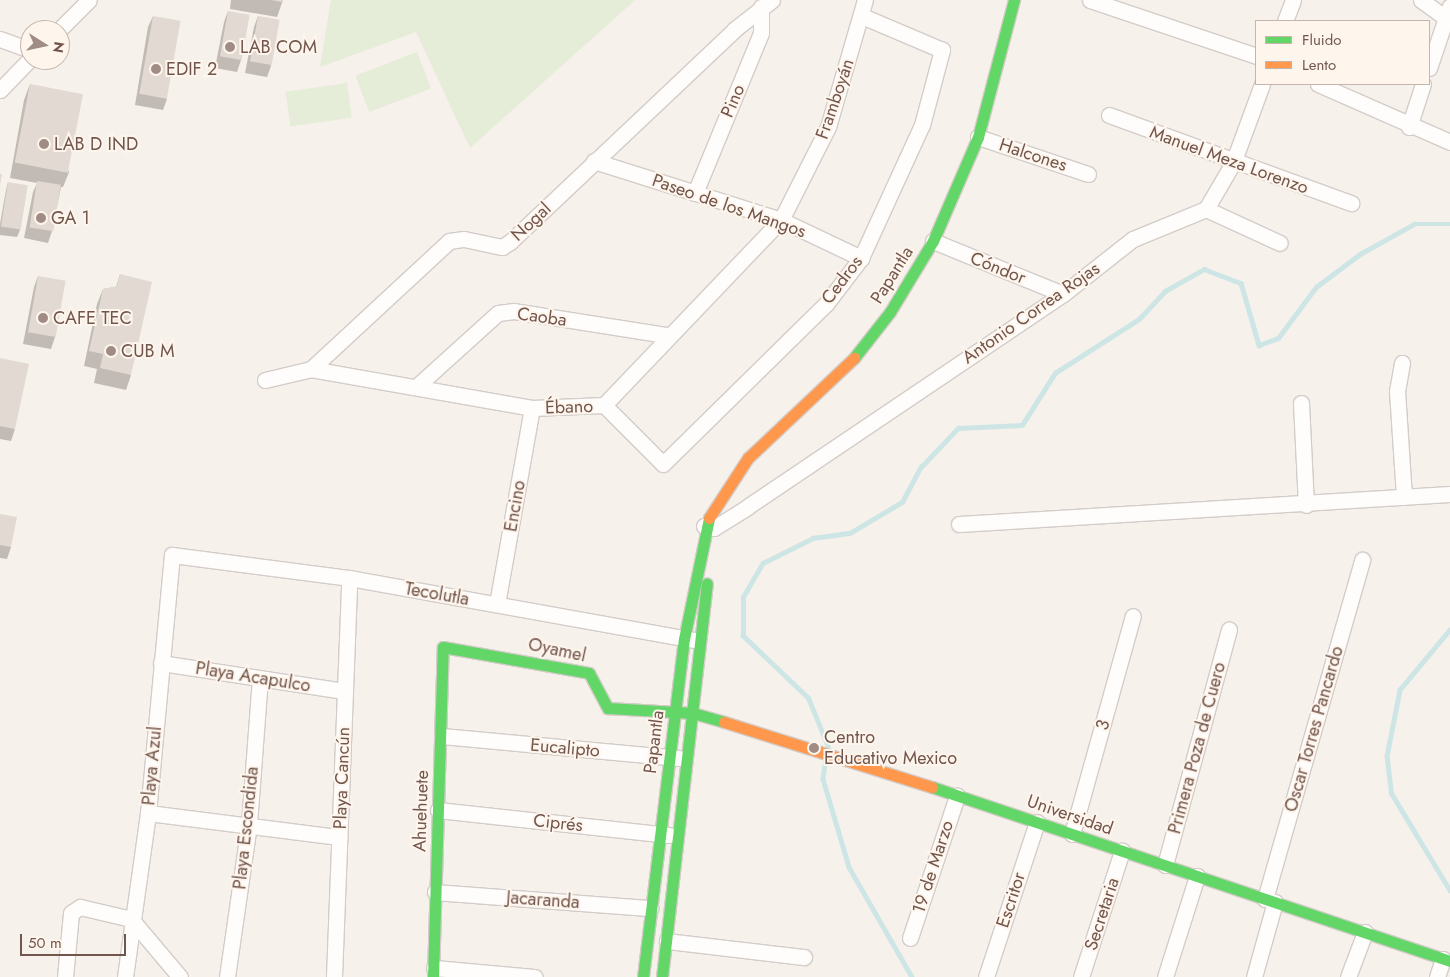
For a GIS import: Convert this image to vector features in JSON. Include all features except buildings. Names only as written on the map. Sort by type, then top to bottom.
[{"type":"street","points":[[69,20],[89,0]]},
{"type":"street","name":"Framboyán","points":[[781,220],[828,127],[862,16],[865,0]]},
{"type":"street","name":"Papantla","points":[[643,977],[684,639],[709,523],[732,478],[778,427],[853,359],[890,312],[933,241],[978,137],[1014,0]]},
{"type":"street","points":[[1090,0],[1255,56]]},
{"type":"street","points":[[1285,20],[1293,0]]},
{"type":"street","points":[[1421,0],[1448,12],[1430,65]]},
{"type":"street","name":"Nogal","points":[[265,380],[311,369],[448,241],[464,239],[502,247],[767,4]]},
{"type":"street","name":"Pino","points":[[695,193],[761,33],[767,4]]},
{"type":"street","name":"Cedros","points":[[604,405],[663,464],[826,304],[861,258],[922,125],[942,50],[862,16]]},
{"type":"street","points":[[0,39],[20,46]]},
{"type":"street","points":[[0,90],[20,69]]},
{"type":"street","points":[[1262,85],[1233,163],[1206,209],[1280,243]]},
{"type":"street","points":[[1320,85],[1409,127],[1450,142]]},
{"type":"street","points":[[1409,127],[1423,85]]},
{"type":"street","name":"Manuel Meza Lorenzo","points":[[1108,116],[1233,163],[1350,203]]},
{"type":"street","name":"Halcones","points":[[978,137],[1088,174]]},
{"type":"street","name":"Paseo de los Mangos","points":[[594,161],[781,220],[861,258]]},
{"type":"street","name":"Antonio Correa Rojas","points":[[709,523],[747,507],[1063,294],[1133,238],[1206,209]]},
{"type":"street","name":"Ébano","points":[[311,369],[532,408],[579,410],[604,405],[666,335],[781,220]]},
{"type":"street","name":"Cóndor","points":[[933,241],[1063,294]]},
{"type":"street","name":"Caoba","points":[[416,387],[498,313],[514,312],[666,335]]},
{"type":"street","points":[[1402,363],[1397,391],[1404,497]]},
{"type":"street","points":[[1301,403],[1306,505]]},
{"type":"street","name":"Encino","points":[[497,604],[532,408]]},
{"type":"street","points":[[732,478],[736,499],[747,507]]},
{"type":"street","points":[[959,524],[1306,505],[1448,494]]},
{"type":"street","name":"Papantla","points":[[662,977],[693,714],[709,523]]},
{"type":"street","name":"Tecolutla","points":[[172,555],[349,578],[684,639],[700,640]]},
{"type":"street","name":"Playa Azul","points":[[125,977],[131,919],[148,812],[172,555]]},
{"type":"street","name":"Oscar Torres Pancardo","points":[[1254,977],[1270,901],[1362,560]]},
{"type":"street","name":"Playa Cancún","points":[[334,977],[349,578]]},
{"type":"street","name":"3","points":[[1072,834],[1134,616]]},
{"type":"street","name":"Primera Poza de Cuero","points":[[1165,865],[1229,630]]},
{"type":"street","name":"Oyamel","points":[[443,647],[589,673],[608,708],[675,712]]},
{"type":"street","name":"Ahuehuete","points":[[434,973],[443,647]]},
{"type":"street","name":"Playa Acapulco","points":[[161,663],[345,691]]},
{"type":"street","name":"Playa Escondida","points":[[227,977],[249,824],[260,678]]},
{"type":"street","name":"Universidad","points":[[675,712],[693,714],[842,757],[1447,960]]},
{"type":"street","name":"Eucalipto","points":[[442,736],[688,759]]},
{"type":"street","name":"19 de Marzo","points":[[910,938],[957,796]]},
{"type":"street","name":"Ciprés","points":[[438,810],[678,836]]},
{"type":"street","points":[[148,812],[339,837]]},
{"type":"street","name":"Escritor","points":[[986,977],[1037,822]]},
{"type":"street","name":"Secretaria","points":[[1081,977],[1122,851]]},
{"type":"street","points":[[1165,977],[1197,876]]},
{"type":"street","name":"Jacaranda","points":[[435,892],[650,908]]},
{"type":"street","points":[[65,977],[73,907],[131,919],[180,977]]},
{"type":"street","points":[[1348,977],[1365,932]]},
{"type":"street","points":[[667,941],[804,957]]},
{"type":"street","points":[[1437,977],[1447,960]]},
{"type":"street","points":[[434,973],[535,977]]},
{"type":"green space","points":[[331,0],[635,0],[470,148],[416,32],[320,67]]},
{"type":"green space","points":[[417,52],[431,88],[369,112],[355,76]]},
{"type":"green space","points":[[347,83],[352,118],[290,126],[286,92]]},
{"type":"waterway","points":[[828,747],[808,698],[743,636],[743,597],[763,563],[813,538],[850,533],[902,502],[921,467],[958,428],[1022,425],[1055,373],[1139,319],[1165,291],[1204,269],[1241,283],[1259,345],[1278,338],[1316,287],[1360,254],[1414,224],[1450,224]]},
{"type":"waterway","points":[[1450,630],[1400,690],[1387,756],[1392,794],[1450,890]]},
{"type":"waterway","points":[[826,757],[823,779],[849,867],[912,977]]},
{"type":"traffic: fast","points":[[854,358],[890,312],[933,241],[978,137],[1014,0]]},
{"type":"traffic: fast","points":[[643,977],[684,639],[709,518]]},
{"type":"traffic: fast","points":[[662,977],[707,584]]},
{"type":"traffic: fast","points":[[433,977],[443,647],[589,673],[608,708],[693,713],[724,722]]},
{"type":"traffic: fast","points":[[932,787],[1450,961]]},
{"type":"traffic: slow","points":[[709,518],[748,458],[854,358]]},
{"type":"traffic: slow","points":[[724,722],[932,787]]},
{"type":"place","name":"LAB COM","points":[[230,47]]},
{"type":"place","name":"EDIF 2","points":[[156,69]]},
{"type":"place","name":"LAB D IND","points":[[44,144]]},
{"type":"place","name":"GA 1","points":[[41,218]]},
{"type":"place","name":"CAFE TEC","points":[[43,318]]},
{"type":"place","name":"CUB M","points":[[111,351]]},
{"type":"place","name":"Centro Educativo Mexico","points":[[814,748]]}]
